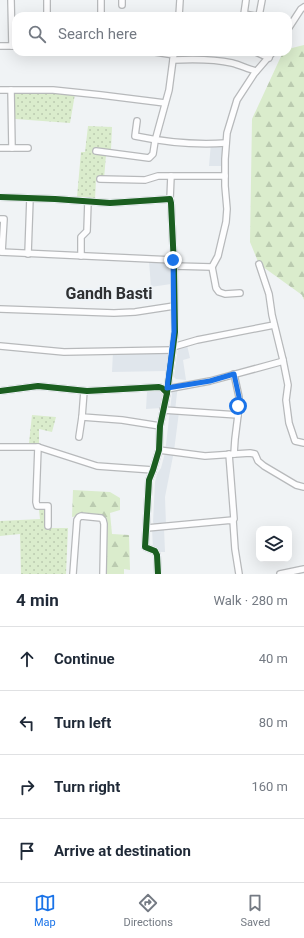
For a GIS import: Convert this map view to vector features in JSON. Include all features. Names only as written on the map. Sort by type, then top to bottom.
[{"type":"street","points":[[11,0],[12,15]]},
{"type":"street","points":[[47,0],[47,12]]},
{"type":"street","points":[[101,0],[101,12]]},
{"type":"street","points":[[179,12],[180,0]]},
{"type":"street","points":[[244,12],[246,0]]},
{"type":"street","points":[[260,12],[262,0]]},
{"type":"street","points":[[292,22],[300,9],[304,7]]},
{"type":"street","points":[[0,46],[12,46]]},
{"type":"street","points":[[96,151],[149,158],[153,154],[155,141],[169,90],[174,56],[187,59],[233,63],[256,71]]},
{"type":"street","points":[[240,293],[224,294],[218,292],[212,267],[218,256],[226,222],[227,209],[225,176],[227,133],[237,100],[256,71],[269,58],[265,56]]},
{"type":"street","points":[[0,90],[53,90],[165,103]]},
{"type":"street","points":[[11,90],[12,148]]},
{"type":"street","points":[[137,121],[135,136],[155,141],[212,144],[226,143]]},
{"type":"street","points":[[0,148],[28,148]]},
{"type":"street","points":[[100,179],[144,180],[158,176],[225,176]]},
{"type":"street","points":[[158,574],[157,555],[155,551],[146,547],[148,480],[153,470],[159,450],[160,426],[167,391],[174,332],[170,199],[171,176]]},
{"type":"street","points":[[0,197],[110,203],[170,199]]},
{"type":"street","points":[[28,254],[30,198]]},
{"type":"street","points":[[81,256],[81,237],[86,231],[88,201]]},
{"type":"street","points":[[0,219],[4,219],[1,252],[81,256],[212,267]]},
{"type":"street","points":[[259,264],[268,294],[288,385],[286,400],[289,423],[295,441],[304,443]]},
{"type":"street","points":[[0,309],[114,314],[174,306]]},
{"type":"street","points":[[0,346],[64,352],[172,348],[197,340],[274,325]]},
{"type":"street","points":[[0,391],[38,386],[84,391],[158,387],[167,391],[210,381],[283,360]]},
{"type":"street","points":[[234,374],[239,397],[238,415],[232,454],[233,520],[235,549],[239,574]]},
{"type":"street","points":[[79,437],[84,391]]},
{"type":"street","points":[[163,410],[238,415]]},
{"type":"street","points":[[82,418],[122,420],[160,426]]},
{"type":"street","points":[[0,448],[38,447],[97,466],[153,470]]},
{"type":"street","points":[[38,447],[36,502],[37,506],[48,506],[48,526]]},
{"type":"street","points":[[159,450],[205,456],[255,454],[258,461],[264,466],[296,485],[304,487]]},
{"type":"street","points":[[73,574],[77,520],[81,516],[101,518],[103,520],[103,574]]},
{"type":"street","points":[[147,528],[233,520]]},
{"type":"street","points":[[280,574],[304,569]]},
{"type":"shaded area","points":[[211,143],[224,144],[223,166],[209,166]]},
{"type":"shaded area","points":[[149,261],[168,262],[170,264],[171,284],[151,287]]},
{"type":"shaded area","points":[[187,345],[190,358],[183,360],[186,380],[176,379],[174,377],[178,348]]},
{"type":"shaded area","points":[[168,351],[166,371],[112,372],[113,352]]},
{"type":"shaded area","points":[[174,383],[178,384],[175,411],[179,412],[174,451],[165,497],[166,525],[154,524],[155,482],[165,453]]},
{"type":"shaded area","points":[[147,392],[163,392],[164,395],[162,408],[146,409]]},
{"type":"shaded area","points":[[152,528],[164,528],[165,552],[156,552],[153,549]]},
{"type":"green space","points":[[304,45],[304,300],[302,295],[259,264],[250,242],[252,119],[281,56],[292,56],[292,48]]},
{"type":"green space","points":[[15,91],[75,94],[70,123],[15,119]]},
{"type":"green space","points":[[88,126],[112,127],[111,150],[106,155],[104,179],[96,180],[95,199],[77,197],[81,152],[85,152]]},
{"type":"green space","points":[[32,415],[56,417],[52,432],[39,429],[39,444],[29,443]]},
{"type":"green space","points":[[73,490],[110,492],[120,498],[120,510],[110,513],[112,534],[129,535],[130,570],[124,569],[124,574],[103,574],[104,520],[78,516],[72,517]]},
{"type":"green space","points":[[47,509],[47,528],[68,528],[66,574],[21,574],[20,534],[0,536],[0,521],[40,519],[39,510]]},
{"type":"cycle path","points":[[0,197],[110,203],[170,199],[174,266],[175,332],[167,393]]},
{"type":"cycle path","points":[[0,391],[38,386],[87,391],[159,387],[167,393],[160,426],[159,450],[149,480],[145,547],[155,551],[157,555],[158,574]]},
{"type":"district","name":"Gandh Basti","points":[[109,293]]},
{"type":"route","points":[[173,260],[174,332],[167,388],[210,381],[234,374],[239,397],[238,406]]}]
